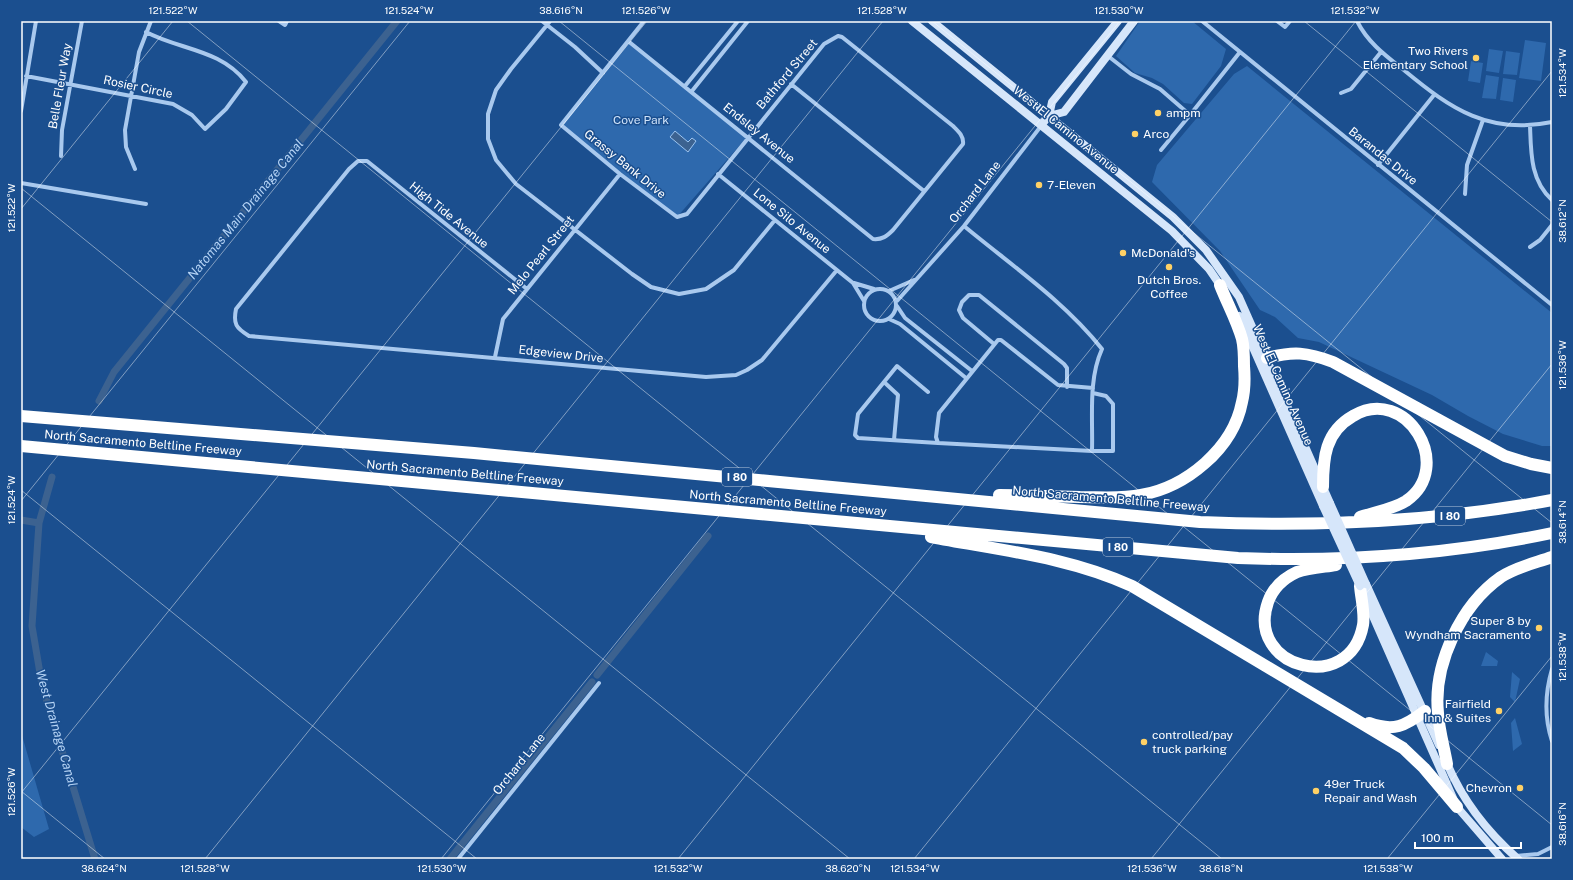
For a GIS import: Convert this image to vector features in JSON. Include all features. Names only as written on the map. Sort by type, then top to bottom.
[{"type":"highway","points":[[891,492],[1126,497],[1158,491],[1183,480],[1197,470],[1216,451],[1234,425],[1242,403],[1245,375],[1242,339],[1220,285]]},
{"type":"highway","points":[[1264,360],[1292,352],[1320,357],[1333,362],[1505,456],[1531,464],[1552,468]]},
{"type":"highway","points":[[1323,487],[1323,461],[1328,444],[1334,432],[1350,417],[1366,410],[1376,408],[1385,409],[1402,416],[1416,429],[1424,447],[1427,462],[1425,474],[1418,490],[1401,504],[1346,522]]},
{"type":"highway","points":[[21,411],[79,421]]},
{"type":"highway","name":"North Sacramento Beltline Freeway","points":[[21,416],[474,453],[1200,522],[1276,524],[1434,518],[1506,509],[1552,500]]},
{"type":"highway","name":"North Sacramento Beltline Freeway","points":[[21,446],[1238,558],[1283,560],[1377,558],[1459,549],[1552,533]]},
{"type":"highway","points":[[860,523],[1069,563],[1113,577],[1146,593],[1403,748],[1424,768],[1457,807]]},
{"type":"highway","points":[[1447,764],[1438,713],[1438,701],[1443,665],[1453,637],[1469,611],[1481,596],[1501,578],[1524,566],[1552,557]]},
{"type":"highway","points":[[1363,585],[1363,624],[1358,641],[1348,655],[1333,664],[1316,668],[1294,663],[1283,657],[1272,644],[1266,628],[1265,610],[1271,594],[1283,580],[1298,572],[1377,558]]},
{"type":"highway","points":[[1329,702],[1370,724],[1379,726],[1395,728],[1409,723],[1421,714]]},
{"type":"main road","name":"West El Camino Avenue","points":[[912,21],[1172,231],[1205,264],[1240,317],[1264,360],[1323,487],[1327,504]]},
{"type":"main road","name":"West El Camino Avenue","points":[[932,21],[1173,217],[1193,235],[1217,264],[1239,298],[1264,360],[1421,714],[1457,807],[1502,859]]},
{"type":"main road","name":"Orchard Lane","points":[[1041,125],[1049,116],[1052,102],[1118,21]]},
{"type":"main road","name":"Orchard Lane","points":[[1049,116],[1064,112],[1134,21]]},
{"type":"main road","name":"West El Camino Avenue","points":[[1421,714],[1462,793],[1482,824],[1516,858]]},
{"type":"street","points":[[21,111],[36,21]]},
{"type":"street","name":"Belle Fleur Way","points":[[61,156],[62,130],[82,21]]},
{"type":"street","points":[[134,169],[128,157],[125,141],[131,95],[140,52],[151,21]]},
{"type":"street","points":[[279,21],[285,25],[287,21]]},
{"type":"street","points":[[542,21],[548,23],[603,73],[644,21]]},
{"type":"street","points":[[686,86],[738,21]]},
{"type":"street","points":[[692,91],[748,21]]},
{"type":"street","name":"Barandas Drive","points":[[1202,21],[1552,305]]},
{"type":"street","points":[[1277,21],[1285,27],[1290,21]]},
{"type":"street","points":[[1357,21],[1369,41],[1381,52],[1434,95],[1461,112],[1500,124],[1530,125],[1552,122]]},
{"type":"street","points":[[548,23],[496,90],[488,114],[488,139],[496,160],[516,184],[574,231],[651,287],[679,294],[706,289],[734,270],[775,220]]},
{"type":"street","name":"Rosier Circle","points":[[26,76],[173,104],[192,115],[205,128],[226,109],[246,82],[240,74],[203,51],[146,32]]},
{"type":"street","name":"Bathford Street","points":[[677,218],[687,214],[747,137],[824,44],[838,36],[842,37],[961,134],[964,140],[963,144],[924,192]]},
{"type":"street","name":"Endsley Avenue","points":[[628,41],[686,86],[874,239],[878,240],[885,238],[924,192]]},
{"type":"street","points":[[1161,150],[1240,52]]},
{"type":"street","points":[[1341,93],[1351,89],[1381,52]]},
{"type":"street","points":[[1107,55],[1131,74],[1160,90],[1190,114]]},
{"type":"street","name":"Grassy Bank Drive","points":[[603,73],[561,125],[620,174],[677,218]]},
{"type":"street","points":[[791,84],[924,192]]},
{"type":"street","points":[[1378,164],[1434,95]]},
{"type":"street","points":[[1465,194],[1467,165],[1483,120]]},
{"type":"street","name":"Orchard Lane","points":[[897,304],[916,279],[936,259],[964,226],[1041,125]]},
{"type":"street","points":[[1530,125],[1534,171],[1543,189],[1552,200]]},
{"type":"street","name":"High Tide Avenue","points":[[238,330],[234,319],[236,309],[348,169],[358,161],[367,161],[527,290]]},
{"type":"street","name":"Melo Pearl Street","points":[[496,357],[503,319],[620,174]]},
{"type":"street","name":"Lone Silo Avenue","points":[[718,174],[853,283],[864,301]]},
{"type":"street","points":[[21,183],[146,204]]},
{"type":"street","points":[[1530,247],[1540,240],[1552,224]]},
{"type":"street","points":[[964,226],[1037,286],[1086,329],[1102,349],[1096,365],[1093,388],[1092,451]]},
{"type":"street","name":"Edgeview Drive","points":[[238,330],[249,336],[496,357],[546,364],[695,377],[725,377],[736,375],[747,370],[762,360],[837,270]]},
{"type":"street","name":"Orchard Lane","points":[[889,291],[916,279]]},
{"type":"street","name":"Lone Silo Avenue","points":[[853,283],[874,289]]},
{"type":"street","points":[[897,304],[893,316],[888,319],[878,321],[868,316],[864,307],[864,301],[874,289],[880,288],[889,291],[897,304],[905,318],[972,371]]},
{"type":"street","points":[[994,344],[963,318],[959,310],[962,302],[969,295],[979,295],[1064,364],[1067,368],[1067,387]]},
{"type":"street","points":[[888,319],[900,324],[966,378]]},
{"type":"street","points":[[938,443],[936,438],[939,413],[994,344],[1001,340],[1058,385],[1067,387],[1093,388]]},
{"type":"street","points":[[928,392],[897,366],[858,414],[855,435],[858,438],[938,443],[1113,451],[1113,404],[1106,396],[1093,393]]},
{"type":"street","points":[[884,382],[898,396],[894,440]]},
{"type":"street","points":[[1552,669],[1546,699],[1547,719],[1552,741]]},
{"type":"street","name":"Orchard Lane","points":[[458,859],[599,683]]},
{"type":"street","points":[[1516,858],[1538,854],[1552,847]]},
{"type":"green space","points":[[1140,21],[1192,21],[1226,49],[1221,66],[1192,104],[1184,103],[1163,84],[1152,78],[1135,73],[1116,56]]},
{"type":"green space","points":[[1525,40],[1546,43],[1541,81],[1519,78]]},
{"type":"green space","name":"Cove Park","points":[[628,41],[747,137],[677,217],[561,125]]},
{"type":"green space","points":[[1489,49],[1503,51],[1499,73],[1486,71]]},
{"type":"green space","points":[[1506,51],[1520,53],[1517,75],[1503,74]]},
{"type":"green space","points":[[1471,61],[1483,63],[1480,83],[1468,81]]},
{"type":"green space","points":[[1247,66],[1552,313],[1552,446],[1542,446],[1503,434],[1432,395],[1319,342],[1298,338],[1275,317],[1260,310],[1220,251],[1152,182],[1157,165],[1234,74]]},
{"type":"green space","points":[[1486,75],[1499,77],[1496,99],[1482,98]]},
{"type":"green space","points":[[1503,78],[1516,80],[1513,102],[1500,100]]},
{"type":"green space","points":[[1486,652],[1498,661],[1497,666],[1481,666]]},
{"type":"green space","points":[[1512,672],[1520,679],[1515,702],[1510,697]]},
{"type":"green space","points":[[1515,718],[1522,744],[1513,751],[1511,723]]},
{"type":"green space","points":[[21,732],[49,829],[34,837],[21,827]]},
{"type":"shaded area","points":[[675,131],[688,142],[692,138],[696,141],[688,152],[670,137]]},
{"type":"waterway","name":"Natomas Main Drainage Canal","points":[[99,401],[114,372],[397,21]]},
{"type":"waterway","name":"West Drainage Canal","points":[[52,477],[39,523],[32,626],[42,685],[95,859]]},
{"type":"waterway","points":[[21,520],[39,523]]},
{"type":"waterway","points":[[597,675],[708,536]]},
{"type":"waterway","points":[[450,859],[592,682]]},
{"type":"place","name":"Two Rivers Elementary School","points":[[1476,58]]},
{"type":"place","name":"ampm","points":[[1158,113]]},
{"type":"place","name":"Arco","points":[[1135,134]]},
{"type":"place","name":"7-Eleven","points":[[1039,185]]},
{"type":"place","name":"McDonald's","points":[[1123,253]]},
{"type":"place","name":"Dutch Bros. Coffee","points":[[1169,267]]},
{"type":"place","name":"Super 8 by Wyndham Sacramento","points":[[1539,628]]},
{"type":"place","name":"Fairfield Inn & Suites","points":[[1499,711]]},
{"type":"place","name":"controlled/pay truck parking","points":[[1144,742]]},
{"type":"place","name":"Chevron","points":[[1520,788]]},
{"type":"place","name":"49er Truck Repair and Wash","points":[[1316,791]]}]
